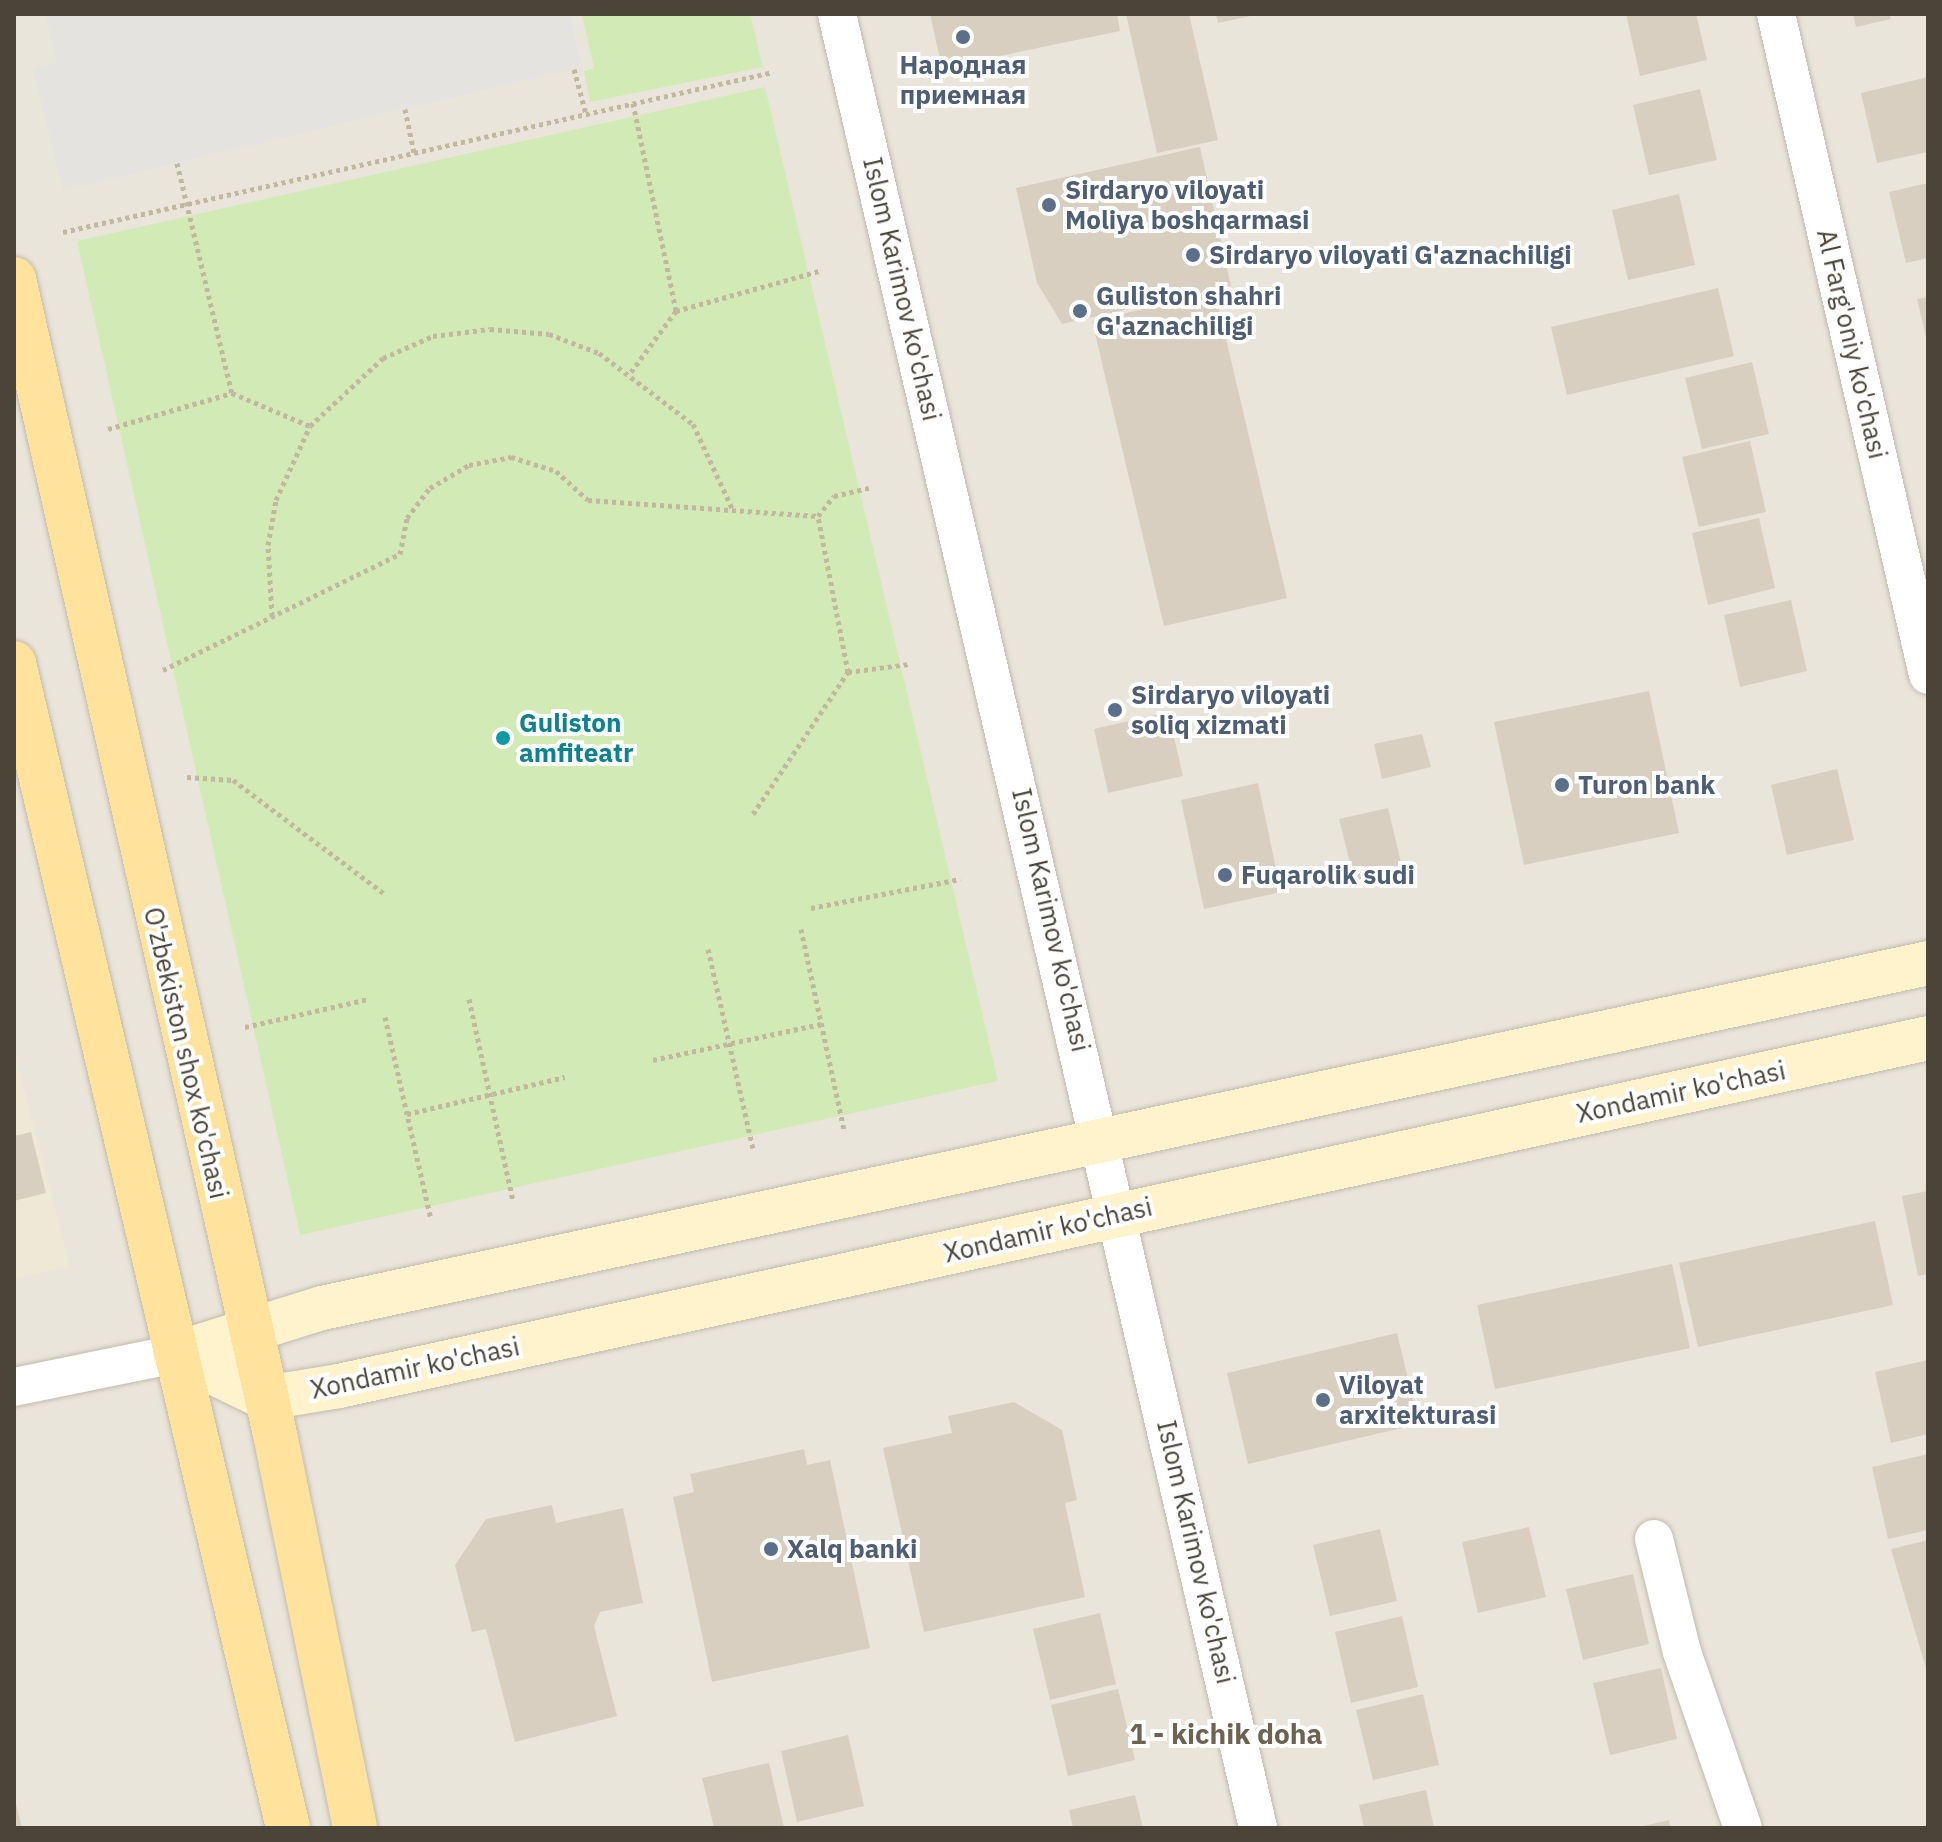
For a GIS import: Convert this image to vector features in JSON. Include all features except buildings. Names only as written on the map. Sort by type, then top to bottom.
[{"type":"main road","name":"O'zbekiston shox ko'chasi","points":[[14,279],[266,1398],[355,1828]]},
{"type":"main road","points":[[14,663],[288,1828]]},
{"type":"main road","points":[[175,1354],[248,1326],[1103,1144],[1928,963]]},
{"type":"main road","name":"Xondamir ko'chasi","points":[[266,1398],[1928,1038]]},
{"type":"main road","points":[[175,1354],[266,1398]]},
{"type":"street","name":"Islom Karimov ko'chasi","points":[[837,14],[1103,1144],[1258,1828]]},
{"type":"street","name":"Al Farg'oniy ko'chasi","points":[[1776,14],[1928,675]]},
{"type":"street","points":[[14,1387],[175,1354]]},
{"type":"street","points":[[1654,1539],[1682,1652],[1743,1828]]},
{"type":"path","points":[[574,69],[586,114]]},
{"type":"path","points":[[63,232],[773,72]]},
{"type":"path","points":[[633,103],[676,311]]},
{"type":"path","points":[[405,109],[414,153]]},
{"type":"path","points":[[177,163],[232,393]]},
{"type":"path","points":[[631,372],[676,311],[819,271]]},
{"type":"path","points":[[272,616],[268,545],[276,500],[310,426],[383,358],[433,336],[490,329],[549,334],[631,372],[693,424],[733,510]]},
{"type":"path","points":[[108,429],[232,393],[310,426]]},
{"type":"path","points":[[163,670],[400,554],[407,518],[430,488],[469,465],[511,457],[556,471],[588,500],[818,516]]},
{"type":"path","points":[[753,814],[848,672],[818,516],[834,496],[869,488]]},
{"type":"path","points":[[848,672],[910,664]]},
{"type":"path","points":[[187,777],[233,780],[386,895]]},
{"type":"path","points":[[811,908],[960,879]]},
{"type":"path","points":[[801,929],[844,1130]]},
{"type":"path","points":[[708,949],[753,1149]]},
{"type":"path","points":[[245,1027],[368,999]]},
{"type":"path","points":[[469,999],[513,1201]]},
{"type":"path","points":[[385,1017],[431,1219]]},
{"type":"path","points":[[653,1060],[821,1024]]},
{"type":"path","points":[[407,1114],[565,1077]]},
{"type":"shaded area","points":[[14,14],[1928,14],[1928,1828],[14,1828]]},
{"type":"shaded area","points":[[45,14],[569,14],[582,67],[63,190],[33,68],[57,62]]},
{"type":"shaded area","points":[[14,1050],[70,1266],[14,1279]]},
{"type":"green space","points":[[582,14],[750,14],[763,67],[590,102],[584,71],[594,68]]},
{"type":"green space","points":[[765,87],[998,1081],[300,1235],[77,241]]},
{"type":"place","name":"Народная приемная","points":[[963,37]]},
{"type":"place","name":"Sirdaryo viloyati Moliya boshqarmasi","points":[[1049,205]]},
{"type":"place","name":"Sirdaryo viloyati G'aznachiligi","points":[[1193,255]]},
{"type":"place","name":"Guliston shahri G'aznachiligi","points":[[1080,311]]},
{"type":"place","name":"Sirdaryo viloyati soliq xizmati","points":[[1115,710]]},
{"type":"place","name":"Guliston amfiteatr","points":[[503,738]]},
{"type":"place","name":"Turon bank","points":[[1562,785]]},
{"type":"place","name":"Fuqarolik sudi","points":[[1225,875]]},
{"type":"place","name":"Viloyat arxitekturasi","points":[[1323,1400]]},
{"type":"place","name":"Xalq banki","points":[[771,1549]]},
{"type":"district","name":"1 - kichik doha","points":[[1226,1734]]}]
